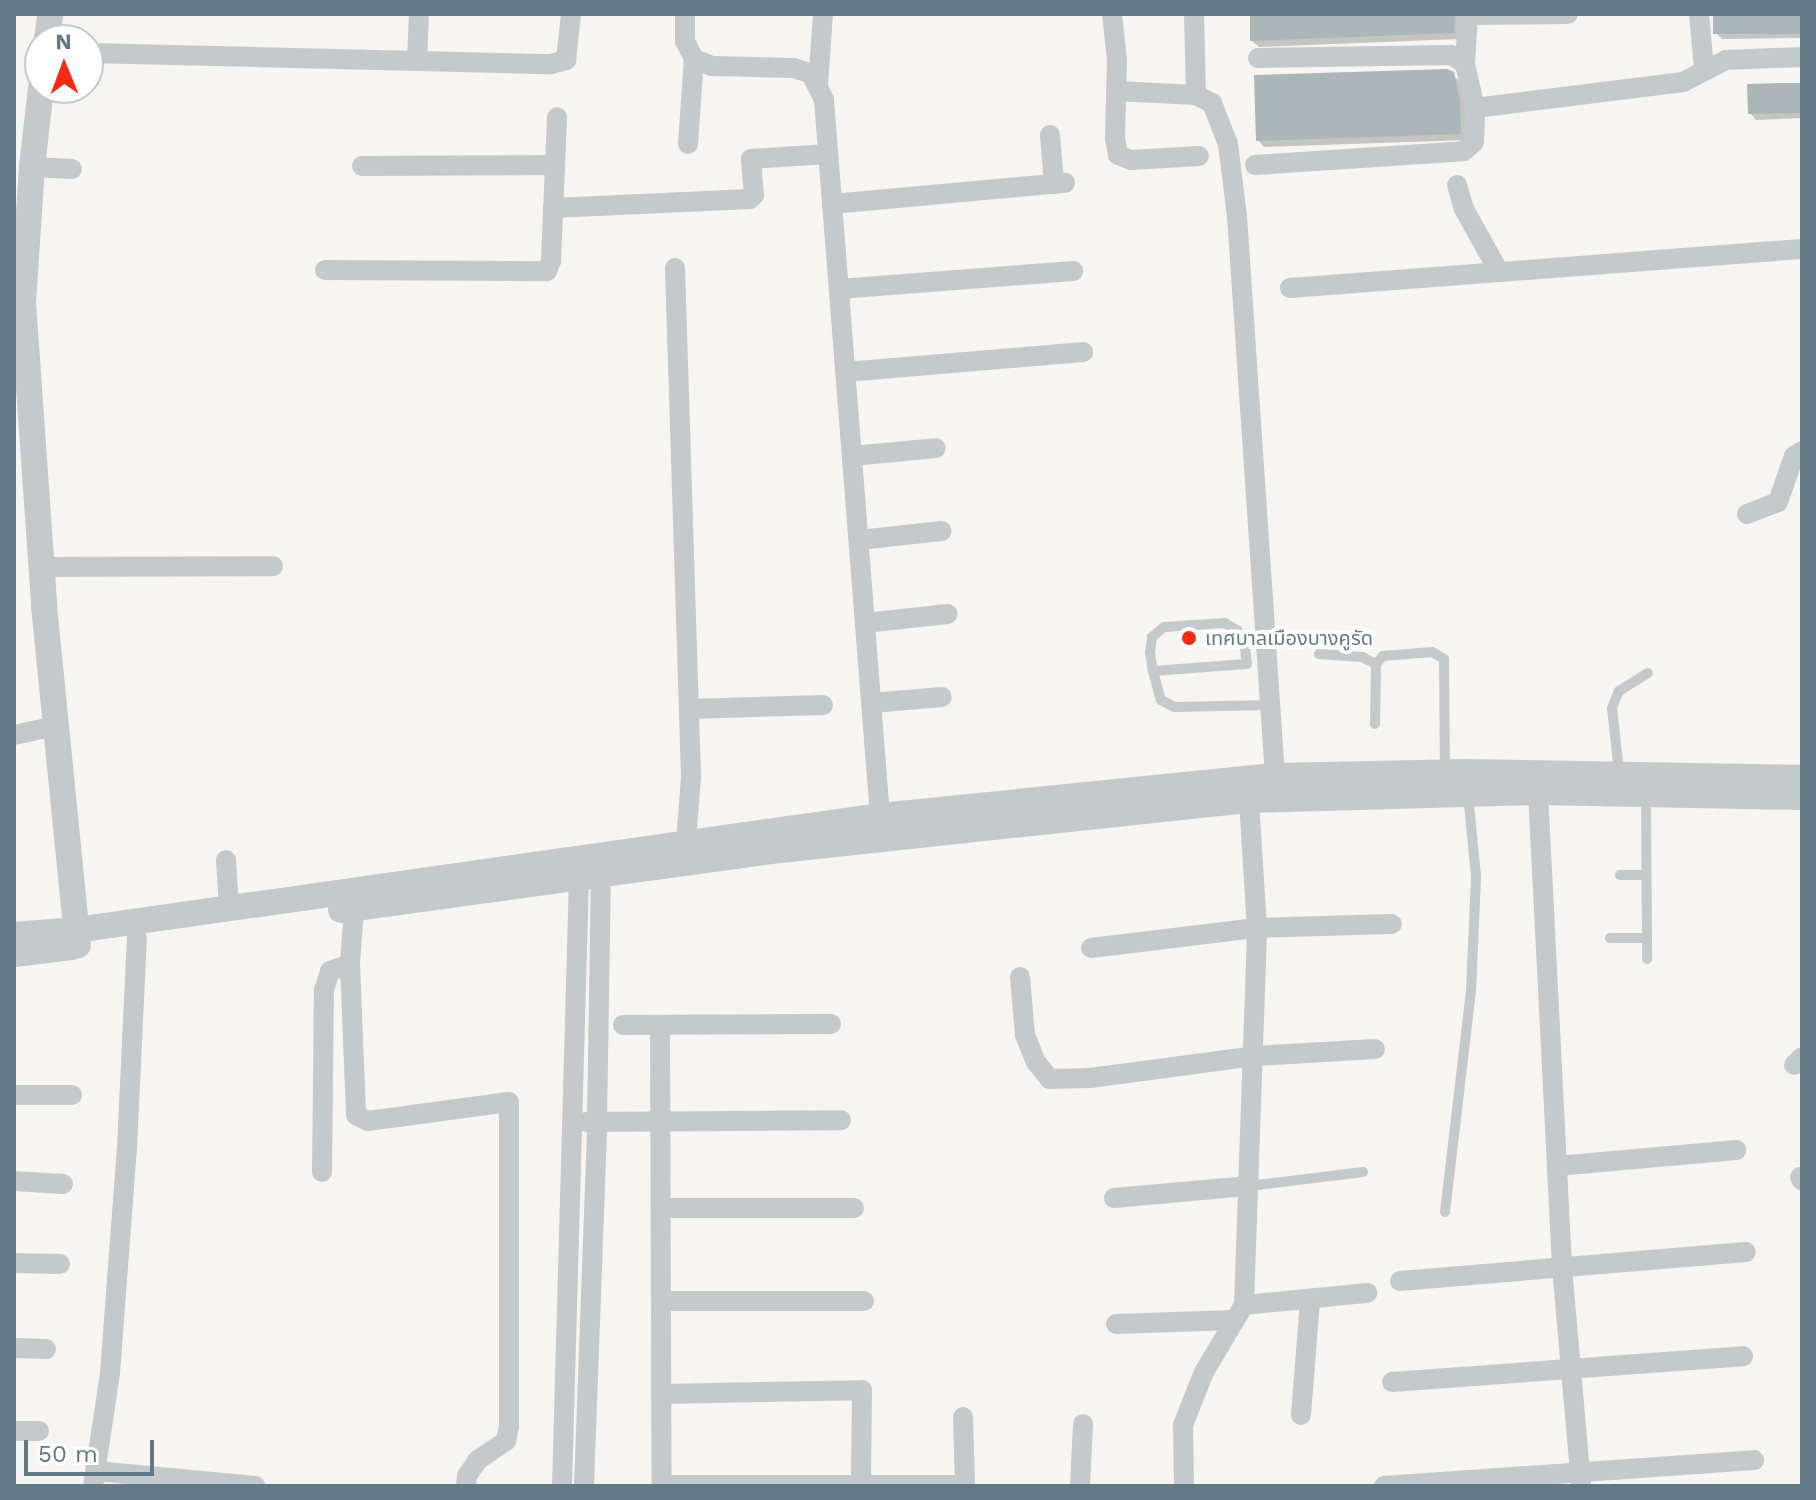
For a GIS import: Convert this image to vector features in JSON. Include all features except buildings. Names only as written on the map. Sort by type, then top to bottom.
[{"type":"street","points":[[417,61],[419,14]]},
{"type":"street","points":[[104,53],[551,64],[566,60],[571,14]]},
{"type":"street","points":[[685,14],[685,41],[694,59],[688,144]]},
{"type":"street","points":[[818,85],[823,14]]},
{"type":"street","points":[[1112,14],[1118,155],[1131,160],[1199,156]]},
{"type":"street","points":[[1194,14],[1196,95]]},
{"type":"street","points":[[1255,165],[1464,151],[1474,142],[1475,108],[1465,64],[1468,14],[1568,14]]},
{"type":"street","points":[[1699,14],[1704,69]]},
{"type":"street","points":[[1258,58],[1451,55],[1465,64]]},
{"type":"street","points":[[1475,108],[1683,82],[1726,60],[1802,57]]},
{"type":"street","points":[[694,59],[712,66],[794,68],[811,74],[824,100],[881,828]]},
{"type":"street","points":[[1116,91],[1196,95],[1212,103],[1228,144],[1237,216],[1276,787]]},
{"type":"street","points":[[39,104],[20,269],[22,364],[77,938]]},
{"type":"street","points":[[325,270],[547,271],[551,261],[557,117]]},
{"type":"street","points":[[832,204],[1059,184],[1050,135]]},
{"type":"street","points":[[553,208],[750,199],[754,195],[751,159],[828,154]]},
{"type":"street","points":[[362,166],[555,165]]},
{"type":"street","points":[[32,167],[72,169]]},
{"type":"street","points":[[1457,185],[1464,209],[1499,272]]},
{"type":"street","points":[[1290,288],[1802,249]]},
{"type":"street","points":[[675,268],[691,778],[686,842]]},
{"type":"street","points":[[839,289],[1073,271]]},
{"type":"street","points":[[846,372],[1083,352]]},
{"type":"street","points":[[852,456],[936,448]]},
{"type":"street","points":[[1747,514],[1778,502],[1794,456],[1802,451]]},
{"type":"street","points":[[859,540],[942,531]]},
{"type":"street","points":[[42,567],[273,566]]},
{"type":"street","points":[[865,623],[948,614]]},
{"type":"street","points":[[872,703],[942,697]]},
{"type":"street","points":[[689,709],[823,705]]},
{"type":"street","points":[[14,735],[56,726]]},
{"type":"street","points":[[14,954],[77,938],[229,908],[686,842],[881,828],[1248,789],[1445,772],[1802,778]]},
{"type":"street","points":[[1276,787],[1802,797]]},
{"type":"street","points":[[1184,1486],[1183,1425],[1204,1372],[1238,1313],[1249,1186],[1255,1056],[1257,928],[1248,789]]},
{"type":"street","points":[[1538,792],[1562,1267],[1581,1480]]},
{"type":"street","points":[[14,935],[137,938],[590,875],[881,828]]},
{"type":"street","points":[[226,860],[229,908]]},
{"type":"street","points":[[584,1486],[597,1122],[590,875]]},
{"type":"street","points":[[562,1486],[574,1122],[590,875]]},
{"type":"street","points":[[354,908],[350,964],[356,1115],[368,1121],[509,1102],[509,1426],[506,1441],[478,1460],[467,1476],[466,1486]]},
{"type":"street","points":[[1091,948],[1257,928],[1392,924]]},
{"type":"street","points":[[137,938],[125,1178],[110,1373],[95,1478],[255,1486]]},
{"type":"street","points":[[322,1172],[324,990],[330,971],[350,964]]},
{"type":"street","points":[[1020,977],[1025,1035],[1036,1062],[1050,1079],[1090,1078],[1255,1056],[1375,1049]]},
{"type":"street","points":[[623,1025],[831,1024]]},
{"type":"street","points":[[660,1025],[662,1485],[965,1485],[963,1417]]},
{"type":"street","points":[[14,1095],[72,1095]]},
{"type":"street","points":[[574,1122],[841,1120]]},
{"type":"street","points":[[1557,1166],[1736,1150]]},
{"type":"street","points":[[14,1181],[63,1184]]},
{"type":"street","points":[[1114,1198],[1249,1186]]},
{"type":"street","points":[[661,1208],[854,1208]]},
{"type":"street","points":[[1400,1281],[1746,1252]]},
{"type":"street","points":[[14,1263],[60,1264]]},
{"type":"street","points":[[1116,1324],[1238,1313],[1367,1293]]},
{"type":"street","points":[[1301,1415],[1310,1300]]},
{"type":"street","points":[[661,1301],[864,1301]]},
{"type":"street","points":[[14,1348],[46,1349]]},
{"type":"street","points":[[1392,1382],[1743,1356]]},
{"type":"street","points":[[565,1369],[590,1368]]},
{"type":"street","points":[[661,1394],[862,1390],[861,1485]]},
{"type":"street","points":[[564,1411],[588,1412]]},
{"type":"street","points":[[1080,1486],[1083,1424]]},
{"type":"street","points":[[14,1431],[39,1431]]},
{"type":"street","points":[[1384,1486],[1581,1480],[1754,1460]]},
{"type":"lane","points":[[1247,664],[1244,640],[1237,630],[1225,623],[1164,627],[1152,637],[1153,671],[1165,705],[1271,705]]},
{"type":"lane","points":[[1375,724],[1376,664],[1383,656],[1432,652],[1444,659],[1445,772]]},
{"type":"lane","points":[[1319,654],[1362,657],[1376,664]]},
{"type":"lane","points":[[1153,671],[1268,660]]},
{"type":"lane","points":[[1620,774],[1612,708],[1619,691],[1648,673]]},
{"type":"lane","points":[[1445,1212],[1472,977],[1476,876],[1468,793]]},
{"type":"lane","points":[[1646,794],[1647,959]]},
{"type":"lane","points":[[1620,875],[1645,875]]},
{"type":"lane","points":[[1610,938],[1646,938]]},
{"type":"lane","points":[[1249,1186],[1363,1172]]},
{"type":"place","name":"เทศบาลเมืองบางคูรัด","points":[[1189,638]]}]
